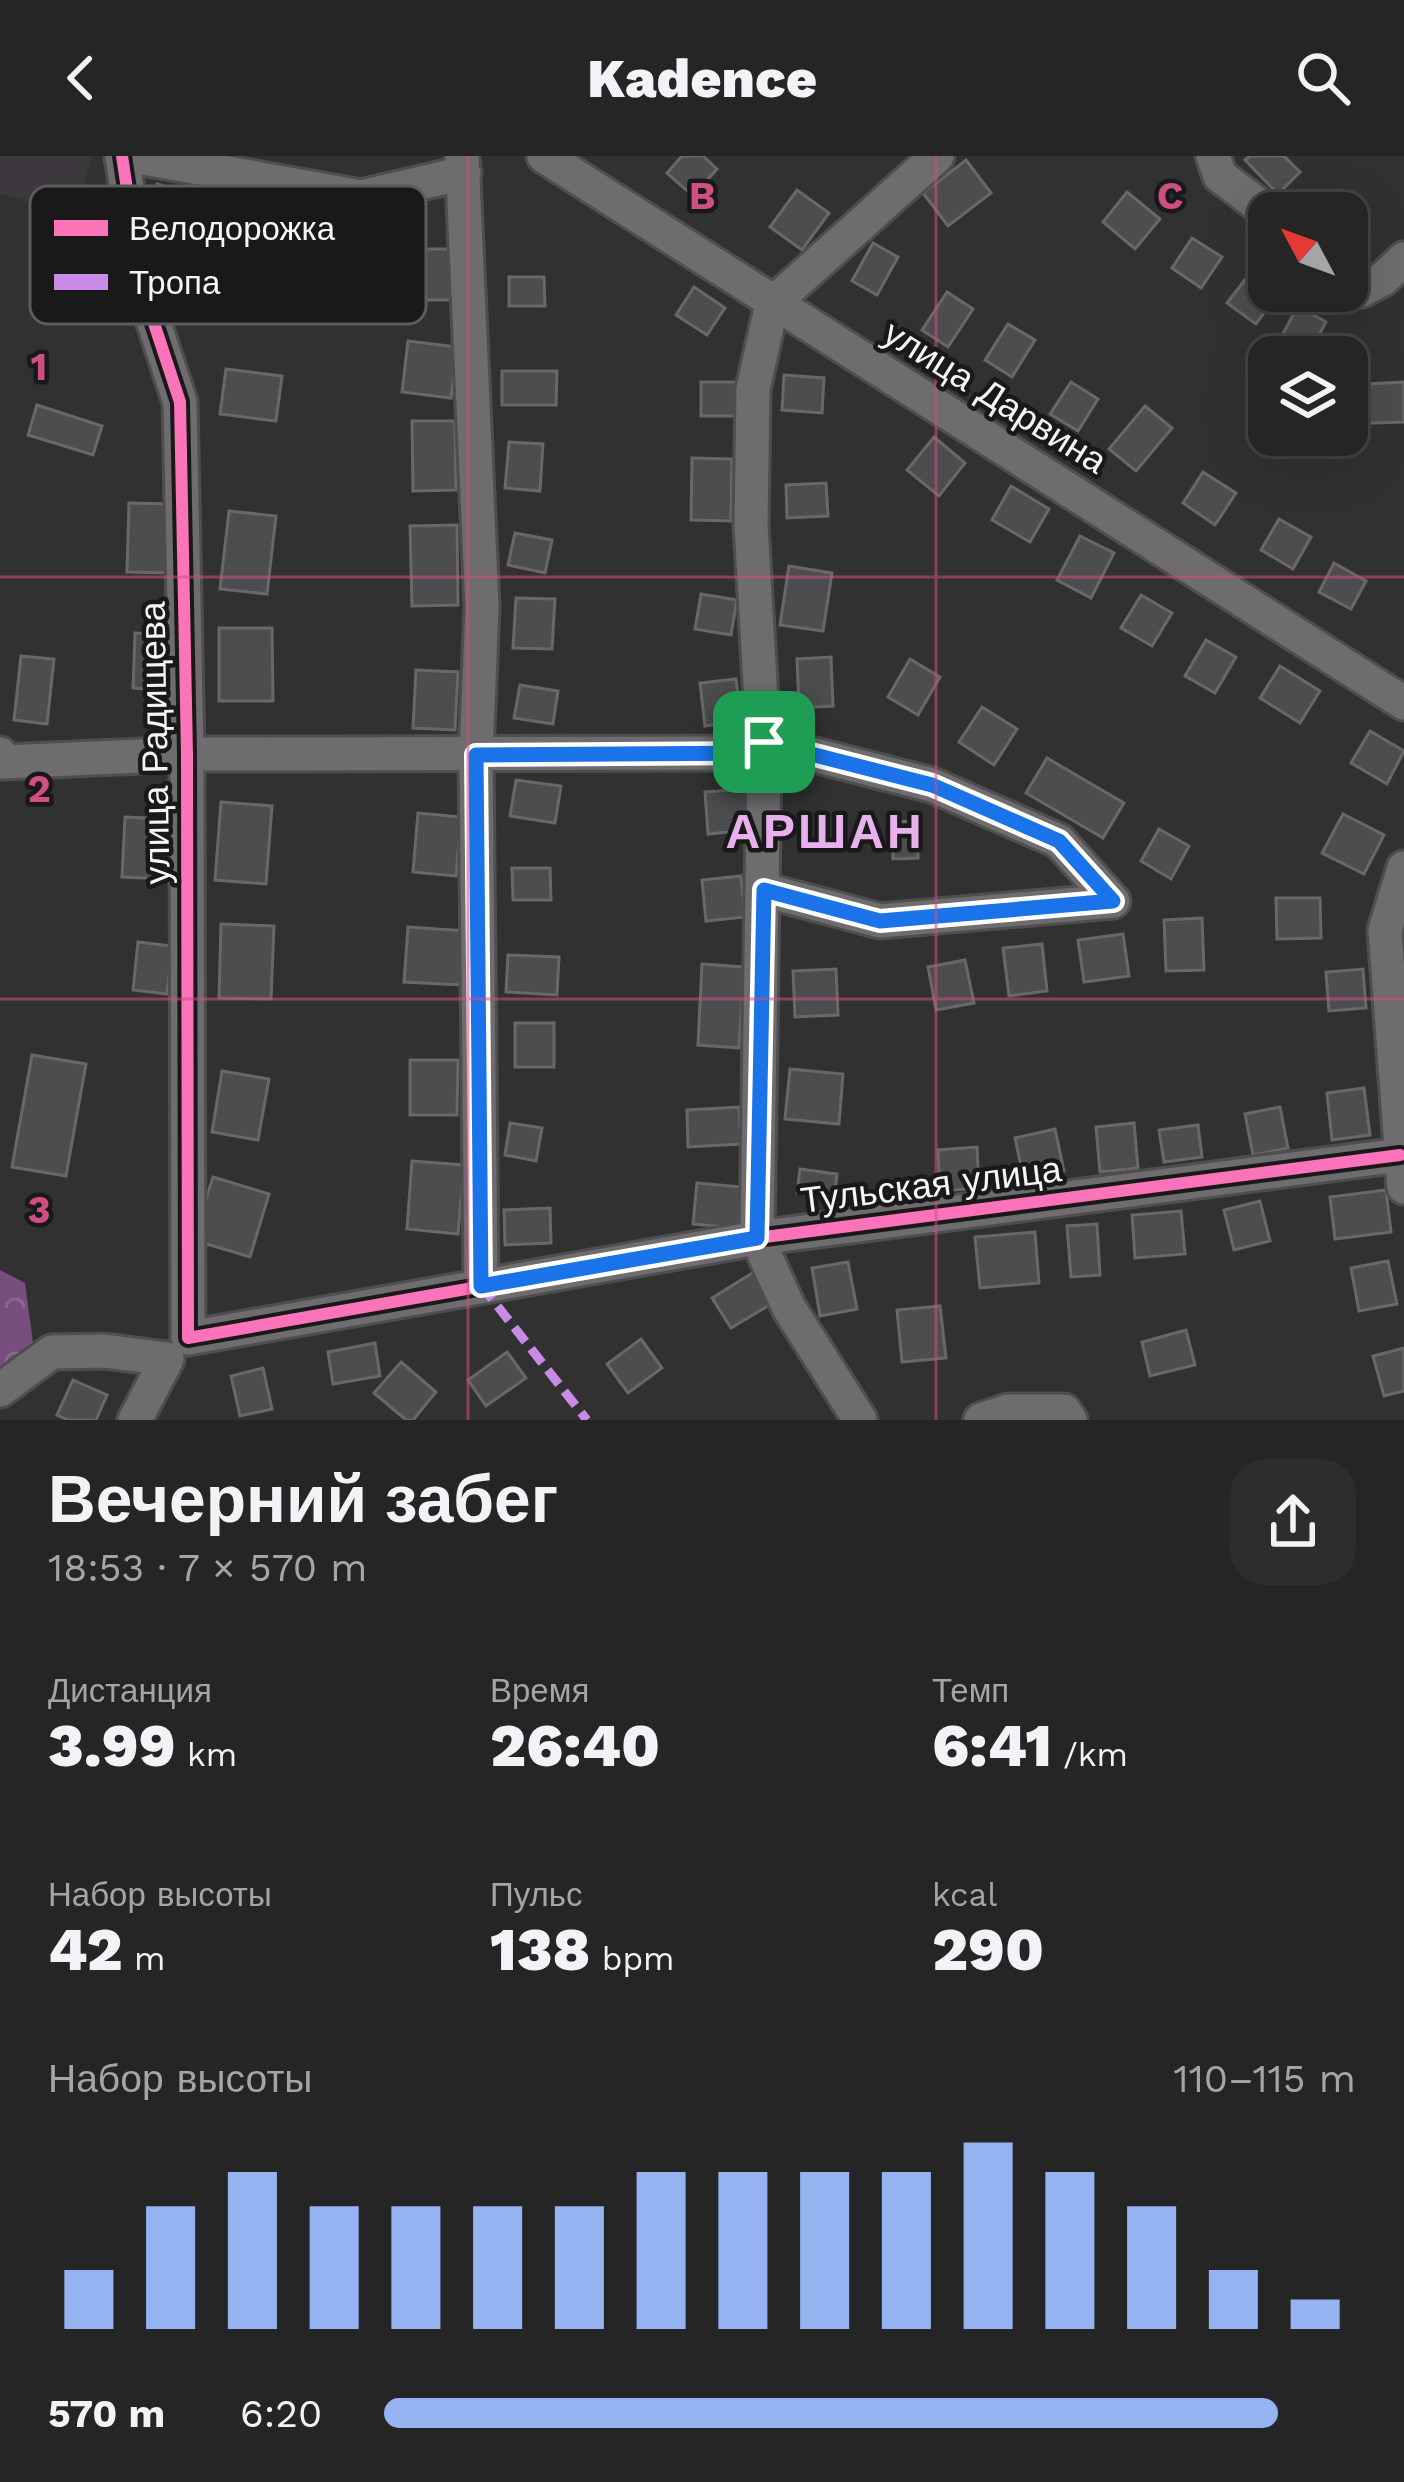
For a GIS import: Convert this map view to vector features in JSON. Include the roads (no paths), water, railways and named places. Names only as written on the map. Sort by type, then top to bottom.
[{"type":"street","name":"улица Радищева","points":[[122,156],[127,186]]},
{"type":"street","points":[[134,156],[301,186]]},
{"type":"street","name":"улица Дарвина","points":[[544,156],[1404,703]]},
{"type":"street","points":[[860,1420],[789,1308],[757,1238],[764,747],[751,525],[753,389],[772,304],[938,156]]},
{"type":"street","points":[[1213,156],[1220,176],[1248,197]]},
{"type":"street","points":[[396,186],[463,164],[482,607],[476,755],[481,1286]]},
{"type":"street","points":[[1368,287],[1404,260]]},
{"type":"street","name":"улица Радищева","points":[[154,324],[180,402],[187,754],[177,1348]]},
{"type":"street","points":[[0,754],[3,761],[187,754],[476,755],[764,747],[932,785],[1059,841],[1113,901],[880,921],[764,890]]},
{"type":"street","points":[[1402,1171],[1385,930],[1404,868]]},
{"type":"street","name":"Тульская улица","points":[[177,1348],[481,1286],[757,1238],[1402,1171]]},
{"type":"street","points":[[0,1390],[52,1352],[177,1348]]},
{"type":"street","points":[[135,1420],[177,1348]]},
{"type":"street","points":[[981,1420],[1008,1411],[1064,1411],[1070,1420]]},
{"type":"district","name":"АРШАН","points":[[825,831]]}]
